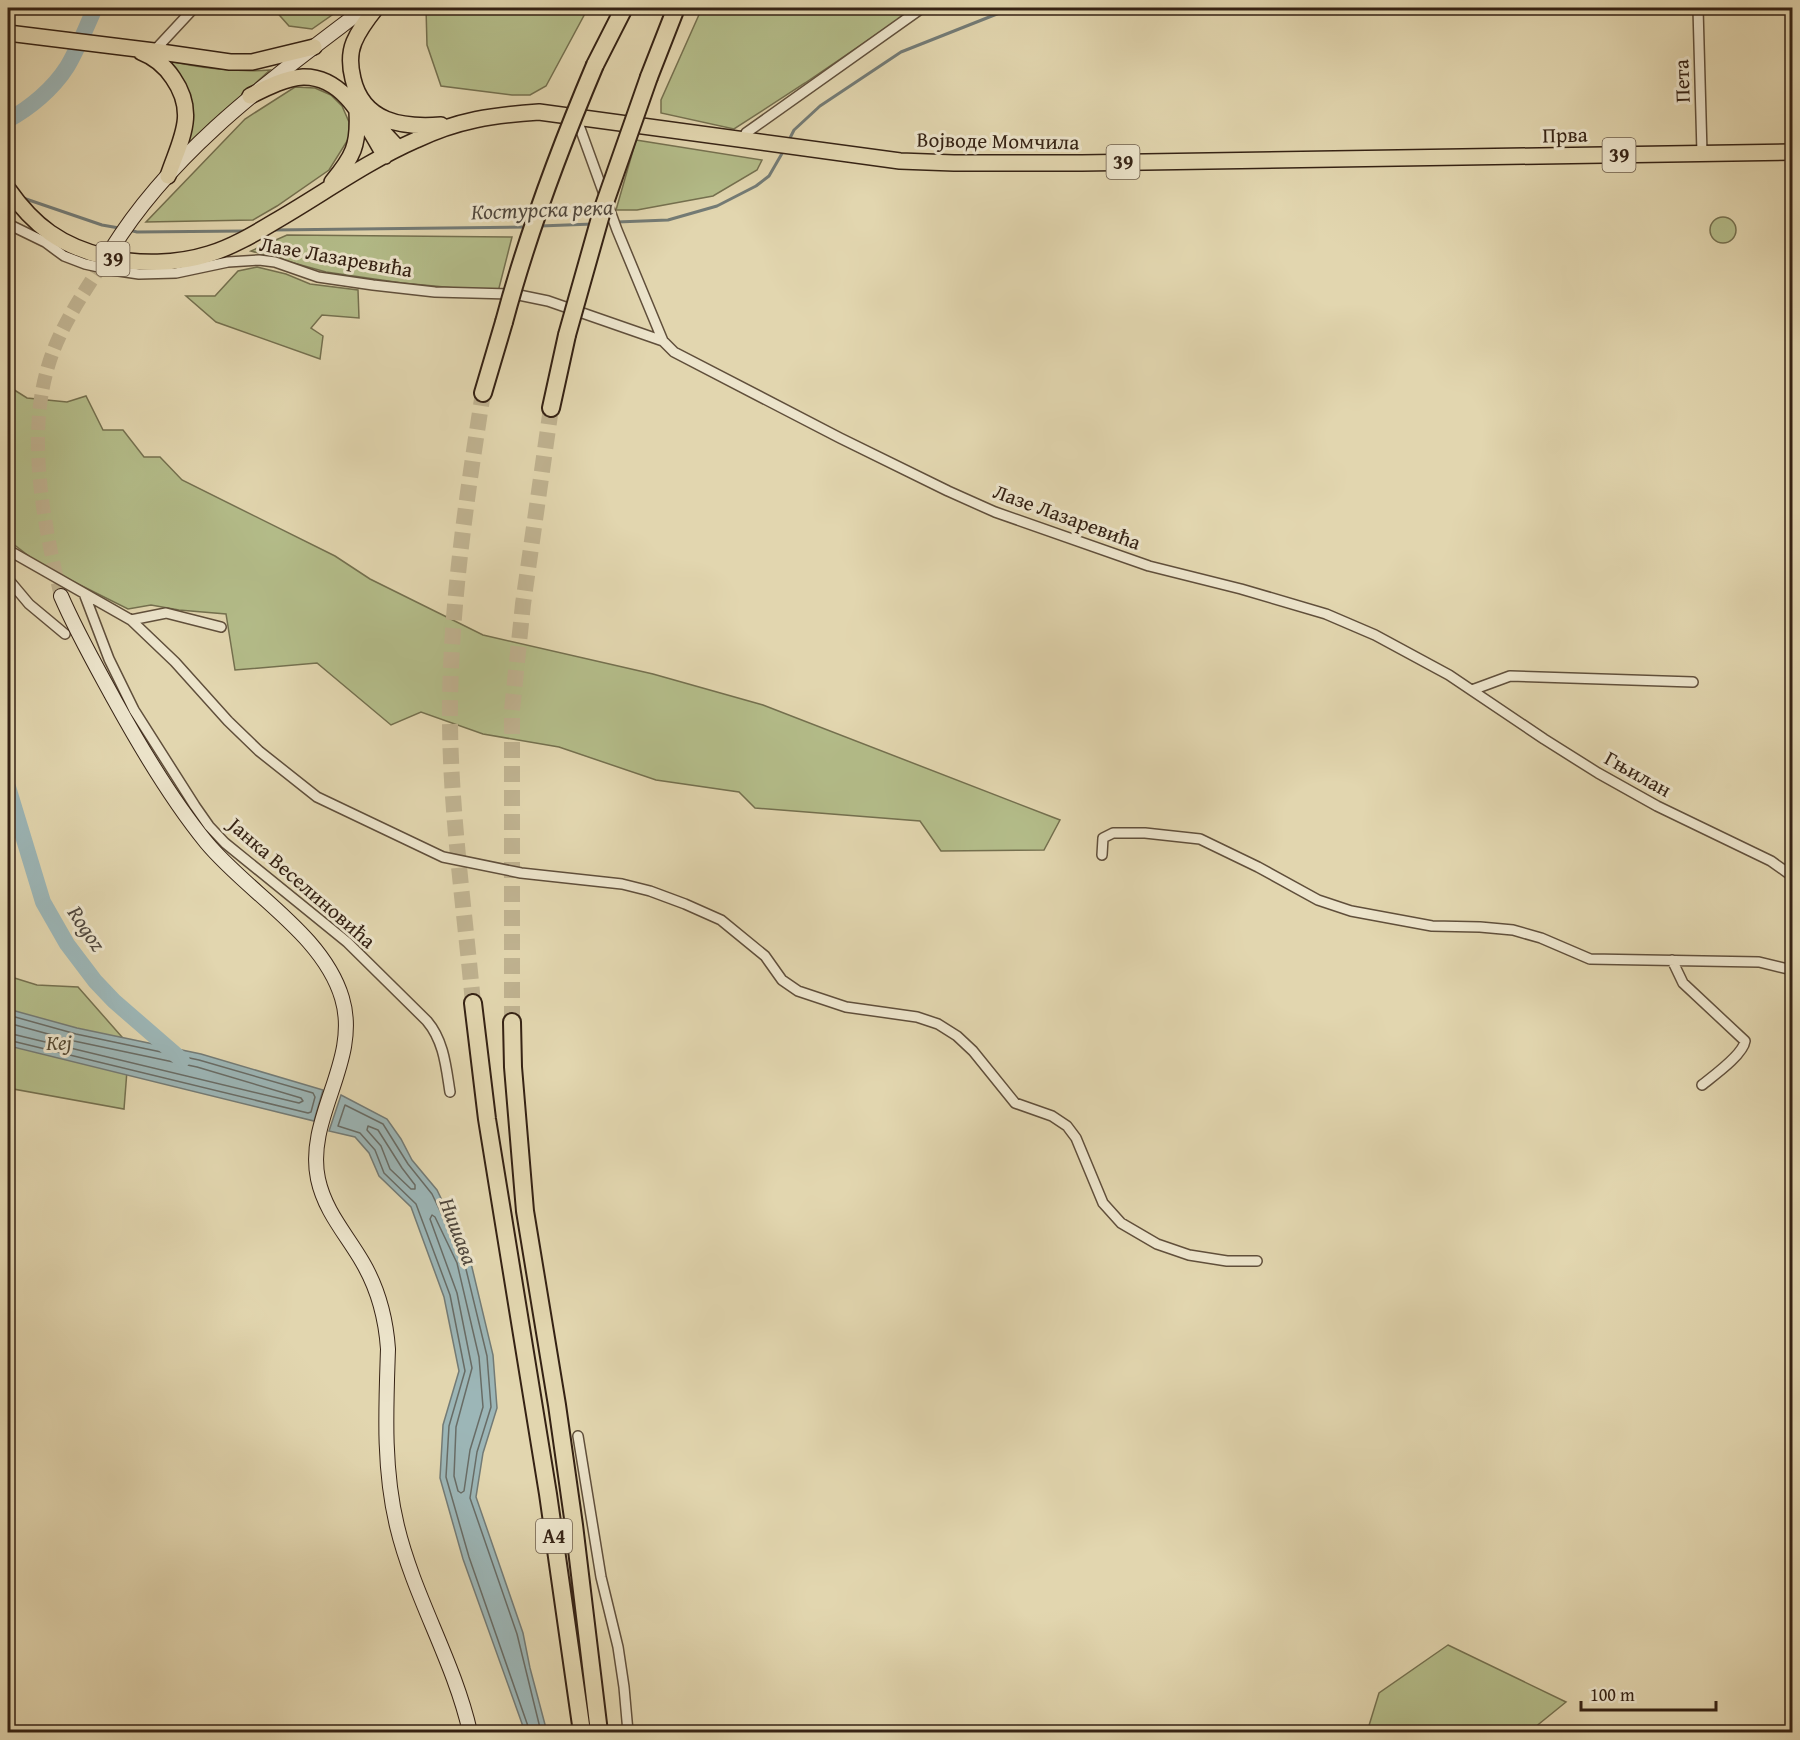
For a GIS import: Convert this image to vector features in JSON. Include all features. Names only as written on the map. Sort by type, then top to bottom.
[{"type":"highway","points":[[483,393],[521,257],[540,202],[595,65],[624,8]]},
{"type":"highway","points":[[551,408],[567,335],[602,211],[676,8]]},
{"type":"highway","name":"A4","points":[[473,1003],[487,1119],[548,1494],[582,1732]]},
{"type":"highway","name":"A4","points":[[512,1022],[513,1067],[525,1211],[566,1463],[599,1732]]},
{"type":"main road","points":[[113,246],[168,176],[209,132],[250,96],[365,8]]},
{"type":"main road","points":[[376,8],[354,43],[351,70],[354,86],[364,112],[391,152]]},
{"type":"main road","points":[[8,33],[230,62],[252,62],[314,47]]},
{"type":"main road","points":[[129,48],[149,55],[161,64],[182,91],[185,104],[185,128],[168,176]]},
{"type":"main road","points":[[250,96],[288,80],[301,77],[316,78],[340,91],[364,112],[401,125],[455,123]]},
{"type":"main road","points":[[324,193],[352,156],[364,112]]},
{"type":"main road","name":"39","points":[[8,189],[42,229],[77,249],[112,259],[133,262],[171,261],[210,254],[249,236],[391,152],[455,123],[482,117],[539,112],[743,141]]},
{"type":"main road","name":"Војводе Момчила","points":[[743,141],[900,161],[954,163],[1082,164],[1445,158]]},
{"type":"main road","name":"Прва","points":[[1445,158],[1792,152]]},
{"type":"main road","points":[[61,596],[85,648],[133,734],[189,820],[227,865],[298,930],[330,969],[345,1009],[346,1034],[342,1058],[322,1121],[316,1154],[318,1179],[336,1222],[364,1264],[380,1302],[387,1333],[387,1462],[395,1518],[406,1556],[449,1663],[470,1732]]},
{"type":"street","points":[[154,51],[194,8]]},
{"type":"street","points":[[743,141],[746,133],[922,8]]},
{"type":"street","name":"Пета","points":[[1698,8],[1702,153]]},
{"type":"street","points":[[576,117],[617,230],[663,341]]},
{"type":"street","name":"Лазе Лазаревића","points":[[8,224],[45,242],[64,256],[85,264],[139,274],[176,273],[228,262],[259,260],[274,262],[318,277],[373,285],[435,292],[514,294],[548,301],[663,341],[674,352],[744,389],[948,491],[986,507],[1149,566],[1241,589],[1326,614],[1375,635],[1472,690]]},
{"type":"street","points":[[8,550],[85,596],[131,620],[175,662],[228,721],[259,751],[317,797],[443,857],[521,873],[622,884],[668,897],[720,920],[765,956],[782,980],[798,991],[846,1007],[905,1014],[938,1024],[957,1036],[973,1051],[1015,1102],[1052,1116],[1067,1126],[1076,1138],[1103,1203],[1121,1223],[1157,1244],[1190,1255],[1214,1260],[1257,1261]]},
{"type":"street","points":[[8,579],[29,604],[64,634]]},
{"type":"street","name":"Јанка Веселиновића","points":[[85,596],[109,659],[134,710],[199,813],[225,843],[347,942],[437,1032],[450,1092]]},
{"type":"street","points":[[131,620],[166,613],[221,627]]},
{"type":"street","points":[[1472,690],[1510,676],[1694,682]]},
{"type":"street","name":"Гњилан","points":[[1472,690],[1598,773],[1667,811],[1771,861],[1792,876]]},
{"type":"street","points":[[1102,855],[1103,838],[1113,833],[1145,833],[1200,839],[1318,900],[1351,911],[1432,926],[1513,930],[1541,938],[1590,959],[1758,962],[1792,969]]},
{"type":"street","points":[[1672,960],[1683,983],[1745,1041],[1744,1046],[1736,1055],[1702,1085]]},
{"type":"street","points":[[578,1436],[601,1577],[618,1647],[628,1732]]},
{"type":"green space","points":[[273,8],[342,8],[312,29],[289,26]]},
{"type":"green space","points":[[426,8],[588,8],[546,86],[530,95],[512,95],[441,86],[427,45]]},
{"type":"green space","points":[[702,8],[915,8],[734,129],[661,113],[661,100]]},
{"type":"green space","points":[[159,59],[214,69],[270,70],[185,147],[190,126]]},
{"type":"green space","points":[[295,87],[315,88],[331,95],[342,106],[349,122],[349,138],[329,170],[253,220],[146,222],[245,119]]},
{"type":"green space","points":[[636,140],[762,160],[757,170],[713,196],[637,210],[616,210]]},
{"type":"green space","points":[[1723,217],[1733,220],[1736,230],[1733,240],[1723,243],[1713,240],[1710,230],[1713,220]]},
{"type":"green space","points":[[287,235],[512,237],[498,292],[402,283],[326,272],[251,251]]},
{"type":"green space","points":[[257,267],[286,274],[310,284],[358,290],[359,318],[322,315],[311,328],[323,336],[320,359],[216,322],[186,296],[215,296],[238,271]]},
{"type":"green space","points":[[8,386],[27,398],[67,402],[86,396],[103,430],[123,430],[144,457],[160,457],[182,480],[335,556],[370,579],[483,635],[653,674],[763,705],[1060,820],[1044,850],[941,851],[920,821],[755,808],[739,792],[656,780],[559,747],[483,734],[421,712],[391,725],[317,663],[235,670],[226,614],[151,605],[128,609],[42,566],[8,540]]},
{"type":"green space","name":"Кеј","points":[[8,976],[37,985],[78,987],[129,1045],[124,1109],[8,1088]]},
{"type":"green space","points":[[1448,1645],[1566,1702],[1529,1732],[1367,1732],[1379,1693]]},
{"type":"water","points":[[8,1009],[77,1028],[201,1054],[323,1090],[314,1121],[9,1046]]},
{"type":"water","points":[[341,1095],[387,1119],[412,1160],[437,1190],[470,1259],[493,1355],[497,1408],[483,1453],[476,1497],[523,1633],[547,1732],[525,1732],[463,1559],[440,1478],[443,1425],[459,1371],[444,1297],[411,1207],[379,1176],[369,1153],[355,1137],[329,1131]]},
{"type":"waterway","name":"Rogoz","points":[[8,120],[25,110],[55,83],[75,53],[95,8]]},
{"type":"waterway","name":"Костурска река","points":[[788,142],[794,130],[820,106],[901,52],[1012,8]]},
{"type":"waterway","name":"Костурска река","points":[[617,222],[668,220],[717,206],[756,186],[769,176],[784,150]]},
{"type":"waterway","name":"Костурска река","points":[[23,198],[102,225],[119,228]]},
{"type":"waterway","name":"Костурска река","points":[[540,226],[593,224]]},
{"type":"waterway","name":"Костурска река","points":[[273,230],[527,227]]},
{"type":"waterway","name":"Костурска река","points":[[129,230],[137,232],[245,231]]},
{"type":"waterway","name":"Rogoz","points":[[8,787],[43,902],[67,944],[95,981],[114,1001],[182,1060]]},
{"type":"tunnel","points":[[61,596],[40,483],[38,425],[41,397],[47,370],[58,340],[72,311],[107,257]]},
{"type":"tunnel","points":[[473,1003],[454,816],[450,704],[457,587],[483,393]]},
{"type":"tunnel","points":[[512,1022],[512,710],[523,604],[551,408]]},
{"type":"water label","name":"Нишава","points":[[459,1231]]}]
